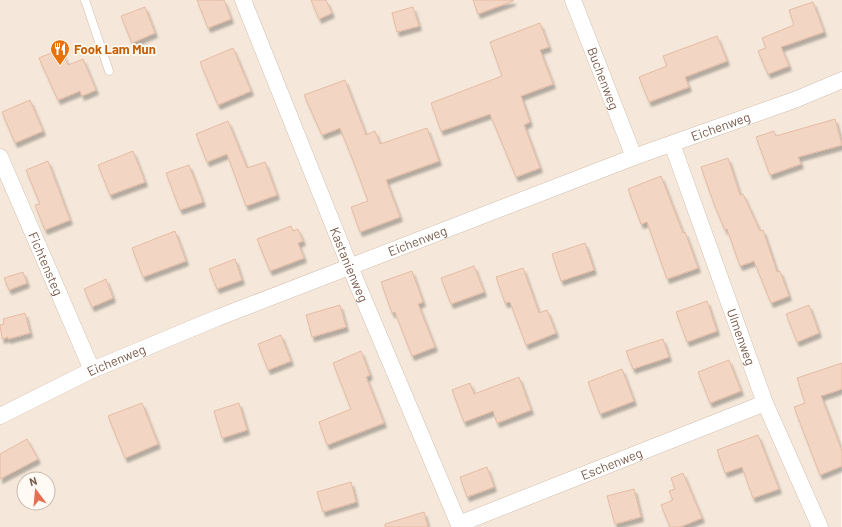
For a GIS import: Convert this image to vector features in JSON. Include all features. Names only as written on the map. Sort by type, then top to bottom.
[{"type":"street","name":"Kastanienweg","points":[[243,0],[350,267],[459,525]]},
{"type":"street","name":"Buchenweg","points":[[574,0],[634,157]]},
{"type":"street","name":"Eichenweg","points":[[0,416],[92,370],[217,318],[634,157],[797,99],[842,80]]},
{"type":"street","name":"Ulmenweg","points":[[672,144],[765,403],[820,527]]},
{"type":"street","name":"Fichtensteg","points":[[0,157],[92,370]]},
{"type":"street","name":"Eschenweg","points":[[459,525],[765,403]]},
{"type":"lane","points":[[85,0],[109,71]]},
{"type":"shaded area","points":[[0,0],[842,0],[841,527],[0,527]]},
{"type":"building","points":[[197,0],[224,0],[231,19],[208,28]]},
{"type":"building","points":[[311,0],[326,0],[332,13],[319,19]]},
{"type":"building","points":[[473,0],[513,0],[513,1],[478,14]]},
{"type":"building","points":[[813,2],[824,32],[781,47],[789,66],[768,74],[758,51],[766,48],[762,38],[794,25],[789,10]]},
{"type":"building","points":[[145,7],[155,33],[132,43],[121,16]]},
{"type":"building","points":[[413,7],[419,26],[397,32],[392,13]]},
{"type":"building","points":[[540,23],[549,47],[540,50],[553,84],[521,96],[530,122],[524,125],[540,168],[516,177],[490,114],[441,131],[431,103],[502,76],[490,42]]},
{"type":"building","points":[[717,36],[727,61],[685,77],[689,87],[649,102],[639,77],[667,66],[663,56]]},
{"type":"building","points":[[233,48],[251,91],[218,105],[200,62]]},
{"type":"building","points":[[61,49],[68,65],[83,59],[96,90],[82,96],[80,91],[58,100],[39,58]]},
{"type":"building","points":[[345,80],[366,135],[375,131],[380,144],[427,128],[439,161],[386,180],[400,217],[360,232],[351,207],[368,201],[340,128],[322,135],[304,95]]},
{"type":"building","points":[[30,100],[43,131],[15,143],[2,112]]},
{"type":"building","points":[[835,119],[842,145],[798,157],[801,164],[770,175],[756,137],[774,131],[776,136]]},
{"type":"building","points":[[228,121],[247,168],[265,162],[277,195],[246,206],[227,154],[207,162],[196,134]]},
{"type":"building","points":[[133,151],[145,182],[110,195],[98,165]]},
{"type":"building","points":[[728,158],[740,195],[743,194],[760,231],[763,230],[777,272],[780,271],[789,296],[771,303],[754,261],[740,266],[727,229],[725,230],[714,204],[701,167]]},
{"type":"building","points":[[48,161],[70,220],[45,230],[35,205],[40,204],[26,170]]},
{"type":"building","points":[[189,165],[203,202],[180,210],[166,173]]},
{"type":"building","points":[[661,176],[683,233],[685,232],[698,268],[667,279],[647,222],[641,224],[628,189]]},
{"type":"building","points":[[291,226],[293,231],[298,229],[303,241],[298,243],[304,258],[270,271],[257,239]]},
{"type":"building","points":[[175,231],[186,261],[143,277],[132,248]]},
{"type":"building","points":[[585,243],[594,270],[561,281],[552,254]]},
{"type":"building","points":[[235,259],[242,280],[217,289],[209,269]]},
{"type":"building","points":[[474,266],[484,292],[451,304],[441,278]]},
{"type":"building","points":[[523,268],[539,313],[547,310],[556,333],[526,345],[510,302],[505,303],[496,277]]},
{"type":"building","points":[[412,271],[423,302],[418,304],[435,347],[412,356],[395,312],[392,313],[381,282]]},
{"type":"building","points":[[23,272],[27,283],[9,290],[4,278]]},
{"type":"building","points":[[106,279],[113,298],[92,307],[84,289]]},
{"type":"building","points":[[707,301],[717,331],[687,342],[676,312]]},
{"type":"building","points":[[340,305],[346,327],[312,337],[306,315]]},
{"type":"building","points":[[809,305],[819,333],[797,342],[786,314]]},
{"type":"building","points":[[25,313],[30,333],[8,339],[8,337],[2,339],[0,325],[4,324],[3,319]]},
{"type":"building","points":[[281,335],[291,361],[268,370],[258,344]]},
{"type":"building","points":[[663,339],[669,357],[633,369],[626,351]]},
{"type":"building","points":[[361,351],[370,375],[366,377],[384,423],[327,445],[319,422],[351,409],[333,363]]},
{"type":"building","points":[[729,360],[741,391],[710,403],[698,372]]},
{"type":"building","points":[[842,363],[842,389],[821,396],[842,451],[842,466],[820,475],[794,407],[805,403],[797,378]]},
{"type":"building","points":[[622,369],[634,401],[600,414],[588,382]]},
{"type":"building","points":[[519,377],[531,410],[497,423],[493,411],[464,422],[452,390],[470,383],[474,394]]},
{"type":"building","points":[[142,403],[158,444],[125,458],[108,416]]},
{"type":"building","points":[[239,403],[247,430],[222,438],[214,411]]},
{"type":"building","points":[[758,435],[779,489],[753,498],[742,467],[725,473],[717,450]]},
{"type":"building","points":[[27,439],[38,459],[0,479],[0,454]]},
{"type":"building","points":[[487,467],[494,487],[467,497],[460,477]]},
{"type":"building","points":[[683,473],[702,518],[680,527],[670,527],[661,505],[673,500],[669,491],[675,489],[671,478]]},
{"type":"building","points":[[351,482],[356,502],[323,512],[317,492]]},
{"type":"building","points":[[634,489],[641,517],[615,524],[607,496]]},
{"type":"building","points":[[424,512],[428,527],[385,527],[385,524]]},
{"type":"place","name":"Fook Lam Mun","points":[[60,66]]}]
